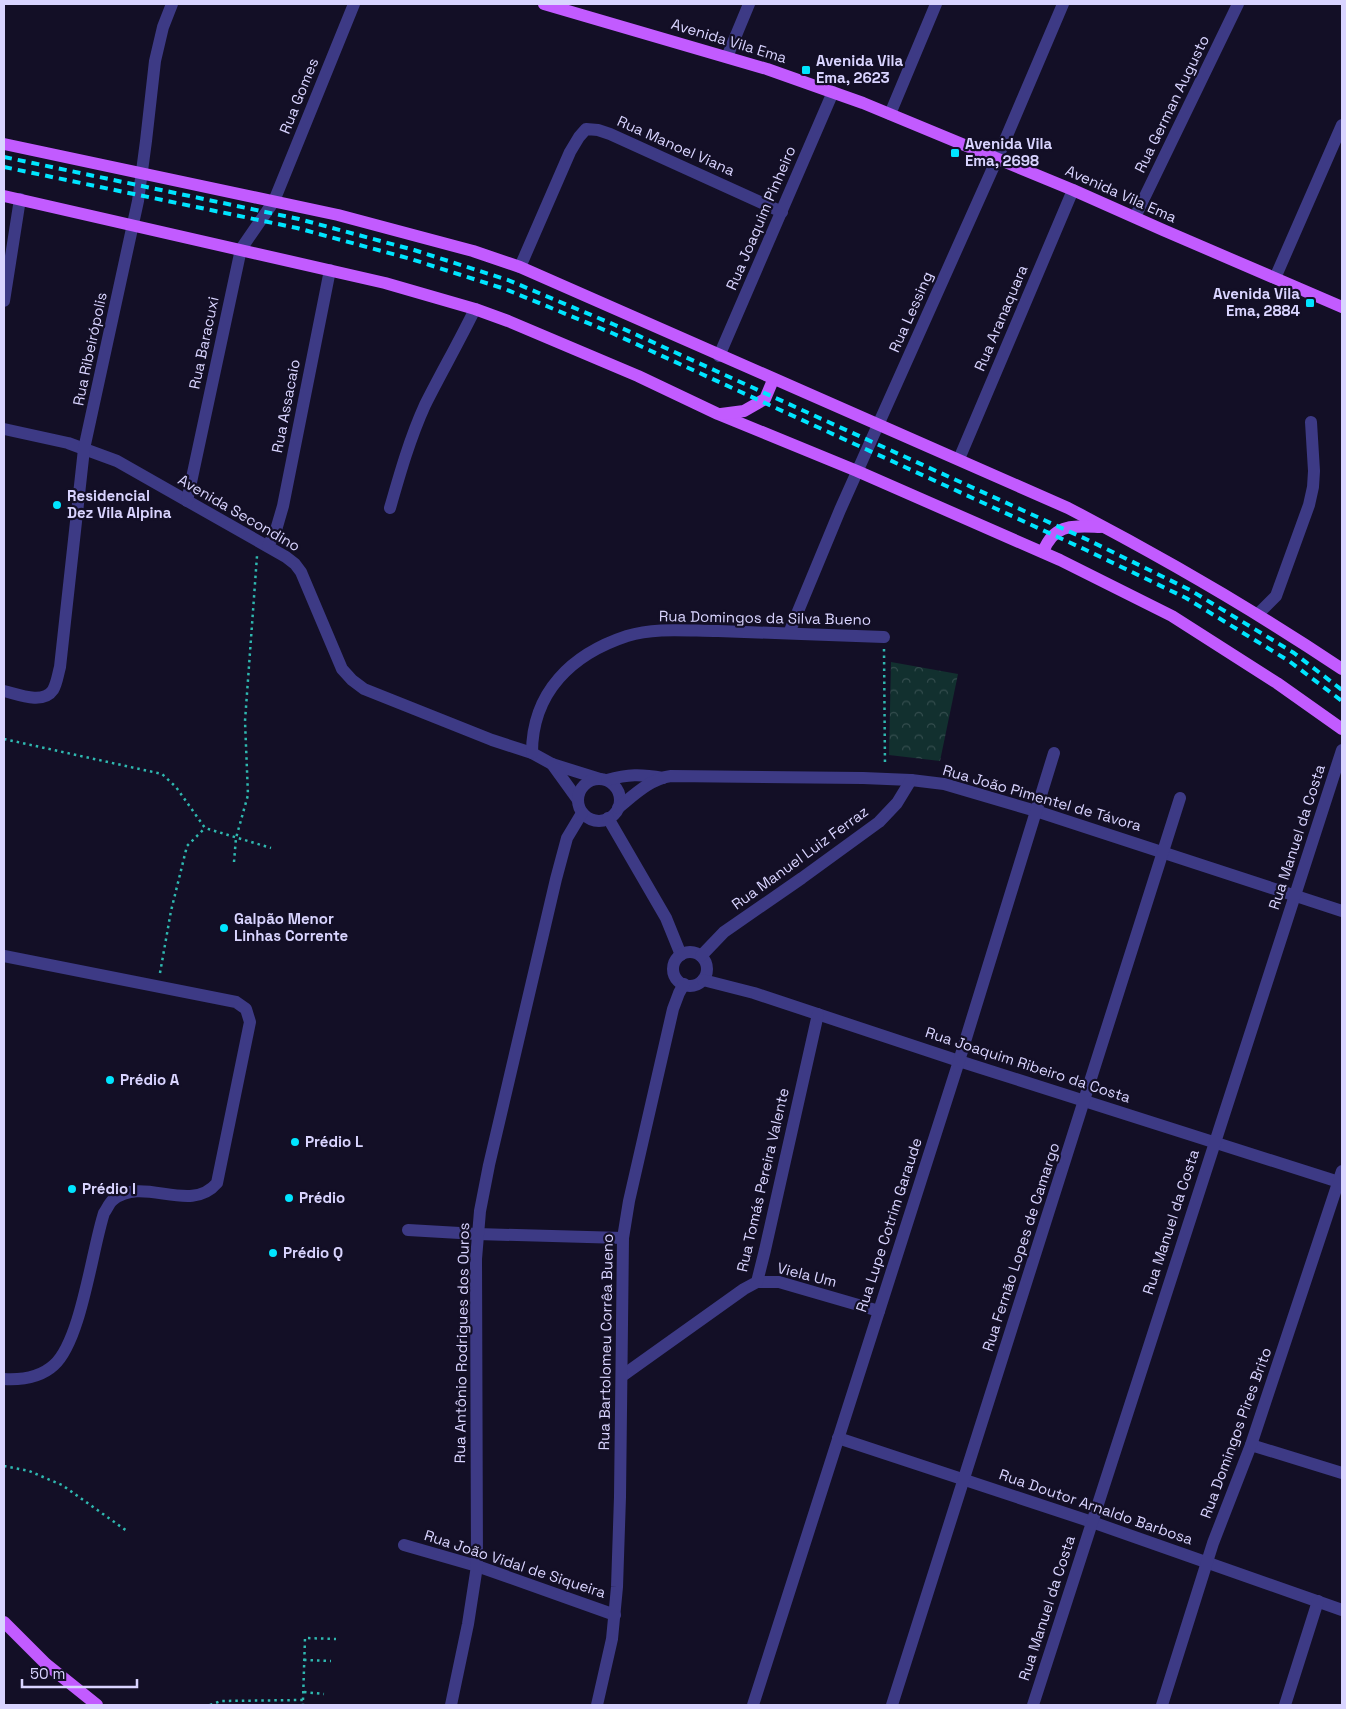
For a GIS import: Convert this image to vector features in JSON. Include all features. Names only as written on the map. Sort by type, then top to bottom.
[{"type":"main road","name":"Avenida Vila Ema","points":[[544,4],[561,6],[767,69],[834,92],[1073,190],[1342,307]]},
{"type":"main road","points":[[4,144],[338,215],[448,244],[520,267],[773,380],[959,459],[1105,527],[1210,585],[1342,669]]},
{"type":"main road","points":[[4,196],[386,283],[475,309],[516,324],[638,376],[718,414],[857,471],[1042,552],[1172,616],[1277,683],[1342,729]]},
{"type":"main road","points":[[718,414],[744,411],[765,399],[773,380]]},
{"type":"main road","points":[[1042,552],[1047,541],[1060,530],[1073,526],[1105,527]]},
{"type":"main road","points":[[4,1622],[46,1664],[97,1705]]},
{"type":"street","name":"Rua Ribeirópolis","points":[[4,691],[30,697],[43,697],[52,692],[60,667],[84,449],[133,226],[142,174],[154,60],[163,27],[172,4]]},
{"type":"street","name":"Rua Gomes","points":[[274,201],[354,4]]},
{"type":"street","points":[[727,57],[749,4]]},
{"type":"street","points":[[890,114],[936,4]]},
{"type":"street","name":"Rua Lessing","points":[[789,633],[857,471],[998,159],[1062,4]]},
{"type":"street","name":"Rua German Augusto","points":[[1135,218],[1238,4]]},
{"type":"street","name":"Rua Joaquim Pinheiro","points":[[719,356],[834,92]]},
{"type":"street","points":[[1275,278],[1342,125]]},
{"type":"street","name":"Rua Manoel Viana","points":[[520,267],[570,152],[579,136],[586,129],[610,134],[782,212]]},
{"type":"street","name":"Rua Aranaquara","points":[[959,459],[1073,190]]},
{"type":"street","points":[[4,301],[20,199]]},
{"type":"street","name":"Rua Baracuxi","points":[[187,500],[241,249],[274,201]]},
{"type":"street","name":"Rua Assacaio","points":[[263,543],[276,530],[283,506],[330,270]]},
{"type":"street","points":[[390,508],[408,448],[425,406],[475,309]]},
{"type":"street","points":[[1258,614],[1276,596],[1309,505],[1314,471],[1312,422]]},
{"type":"street","name":"Avenida Secondino","points":[[4,429],[68,443],[116,461],[291,560],[301,572],[342,669],[352,680],[364,689],[394,702],[492,740],[532,753],[552,764]]},
{"type":"street","name":"Rua Domingos da Silva Bueno","points":[[532,753],[533,727],[541,706],[551,688],[562,674],[602,646],[628,636],[660,630],[789,633],[884,638]]},
{"type":"street","name":"Rua Manuel da Costa","points":[[1033,1705],[1342,750]]},
{"type":"street","name":"Rua Lupe Cotrim Garaude","points":[[752,1705],[959,1061],[1054,753]]},
{"type":"street","points":[[552,764],[603,780],[617,789],[620,802],[618,808],[608,818],[594,820],[582,813],[578,800],[552,764]]},
{"type":"street","name":"Rua João Pimentel de Távora","points":[[603,780],[623,775],[641,774],[663,778],[685,776],[885,779],[944,784],[1036,810],[1342,911]]},
{"type":"street","name":"Rua João Pimentel de Távora","points":[[618,808],[640,790],[663,778]]},
{"type":"street","points":[[578,800],[579,793],[587,782],[603,780]]},
{"type":"street","name":"Rua Manuel Luiz Ferraz","points":[[701,956],[724,932],[879,822],[897,803],[911,780]]},
{"type":"street","name":"Rua Fernão Lopes de Camargo","points":[[892,1705],[1180,798]]},
{"type":"street","name":"Rua Antônio Rodrigues dos Ouros","points":[[451,1705],[468,1624],[477,1566],[475,1312],[480,1211],[556,879],[567,838],[582,813]]},
{"type":"street","points":[[608,818],[666,918],[681,955]]},
{"type":"street","points":[[691,952],[701,956],[706,965],[706,975],[703,980],[694,985],[684,984],[676,978],[673,968],[674,963],[681,955],[691,952]]},
{"type":"street","points":[[4,956],[236,1002],[246,1009],[250,1022],[217,1183],[211,1190],[199,1195],[180,1196],[142,1191],[126,1194],[113,1200],[104,1213],[81,1306],[68,1346],[55,1365],[41,1375],[21,1380],[4,1379]]},
{"type":"street","name":"Rua Joaquim Ribeiro da Costa","points":[[703,980],[754,993],[959,1061],[1214,1142],[1341,1179]]},
{"type":"street","name":"Rua Bartolomeu Corrêa Bueno","points":[[597,1705],[612,1639],[615,1615],[620,1497],[623,1238],[629,1201],[673,1009],[684,984]]},
{"type":"street","name":"Rua Tomás Pereira Valente","points":[[622,1376],[744,1289],[757,1282],[818,1014]]},
{"type":"street","name":"Rua Domingos Pires Brito","points":[[1162,1705],[1207,1562],[1251,1445],[1341,1179]]},
{"type":"street","points":[[408,1230],[623,1238]]},
{"type":"street","name":"Viela Um","points":[[757,1282],[780,1282],[878,1312]]},
{"type":"street","name":"Rua Doutor Arnaldo Barbosa","points":[[838,1438],[1092,1522],[1342,1610]]},
{"type":"street","points":[[1251,1445],[1342,1473]]},
{"type":"street","name":"Rua João Vidal de Siqueira","points":[[404,1545],[477,1566],[615,1615]]},
{"type":"street","points":[[1285,1705],[1318,1602]]},
{"type":"path","points":[[234,862],[236,838],[248,795],[245,721],[263,543]]},
{"type":"path","points":[[884,638],[885,779]]},
{"type":"path","points":[[4,739],[162,774],[176,787],[205,828],[271,848]]},
{"type":"path","points":[[160,973],[171,911],[187,846],[205,828]]},
{"type":"path","points":[[4,1466],[30,1471],[62,1485],[127,1531]]},
{"type":"path","points":[[303,1705],[305,1638],[336,1639]]},
{"type":"path","points":[[304,1660],[331,1661]]},
{"type":"path","points":[[304,1692],[324,1694]]},
{"type":"path","points":[[210,1705],[221,1701],[303,1700]]},
{"type":"green space","points":[[891,662],[958,674],[940,761],[889,755]]},
{"type":"railway","points":[[4,157],[299,219],[414,250],[508,280],[615,325],[1088,540],[1190,590],[1294,653],[1342,690]]},
{"type":"railway","points":[[4,167],[297,228],[411,259],[505,289],[612,333],[1084,549],[1186,598],[1289,661],[1342,701]]},
{"type":"place","name":"Avenida Vila Ema, 2623","points":[[806,70]]},
{"type":"place","name":"Avenida Vila Ema, 2698","points":[[955,153]]},
{"type":"place","name":"Avenida Vila Ema, 2884","points":[[1310,303]]},
{"type":"place","name":"Residencial Dez Vila Alpina","points":[[57,505]]},
{"type":"place","name":"Galpão Menor Linhas Corrente","points":[[224,928]]},
{"type":"place","name":"Prédio A","points":[[110,1080]]},
{"type":"place","name":"Prédio L","points":[[295,1142]]},
{"type":"place","name":"Prédio I","points":[[72,1189]]},
{"type":"place","name":"Prédio","points":[[289,1198]]},
{"type":"place","name":"Prédio Q","points":[[273,1253]]}]
